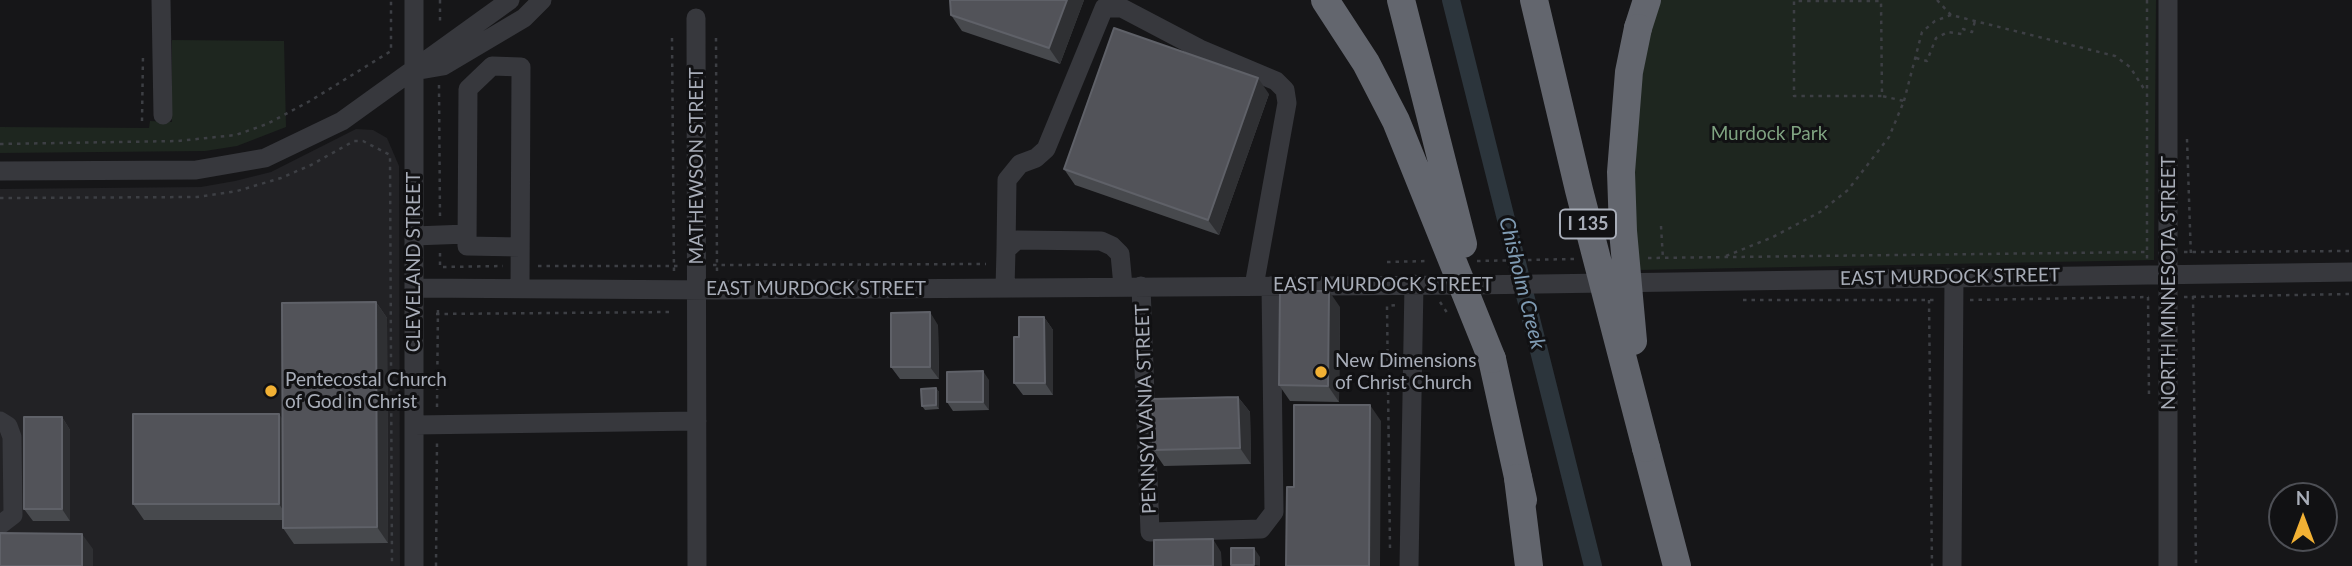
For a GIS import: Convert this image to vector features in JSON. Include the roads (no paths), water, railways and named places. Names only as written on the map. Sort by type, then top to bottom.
[{"type":"highway","points":[[1325,0],[1366,63],[1396,121],[1492,359]]},
{"type":"highway","points":[[1401,0],[1492,359],[1539,566]]},
{"type":"highway","name":"I 135","points":[[1534,0],[1579,190],[1679,566]]},
{"type":"highway","points":[[1646,447],[1629,302],[1621,172],[1629,72],[1647,0]]},
{"type":"highway","points":[[1518,478],[1529,566]]},
{"type":"street","points":[[161,0],[163,115]]},
{"type":"street","name":"CLEVELAND STREET","points":[[414,0],[414,566]]},
{"type":"street","points":[[0,171],[196,170],[265,158],[342,121],[510,0]]},
{"type":"street","points":[[414,71],[443,66],[524,18],[542,0]]},
{"type":"street","name":"NORTH MINNESOTA STREET","points":[[2168,0],[2168,566]]},
{"type":"street","points":[[1005,288],[1009,251],[1007,180],[1020,164],[1036,158],[1046,149],[1104,8],[1122,8],[1199,49],[1276,81],[1285,90],[1287,103],[1263,286]]},
{"type":"street","name":"MATHEWSON STREET","points":[[696,18],[697,566]]},
{"type":"street","points":[[520,257],[467,246],[468,89],[492,66],[521,67],[520,288]]},
{"type":"street","points":[[414,236],[467,234]]},
{"type":"street","name":"PENNSYLVANIA STREET","points":[[1009,251],[1101,241],[1120,254],[1132,286],[1150,532],[1261,529],[1274,512],[1263,286]]},
{"type":"street","name":"EAST MURDOCK STREET","points":[[414,288],[697,290],[1471,285],[2352,272]]},
{"type":"street","points":[[1952,566],[1954,277]]},
{"type":"street","points":[[1409,566],[1414,285]]},
{"type":"street","points":[[0,421],[8,426],[12,437],[13,515],[0,525]]},
{"type":"street","points":[[414,425],[697,422]]},
{"type":"waterway","name":"Chisholm Creek","points":[[1451,0],[1593,566]]},
{"type":"place","name":"New Dimensions of Christ Church","points":[[1321,372]]},
{"type":"place","name":"Pentecostal Church of God in Christ","points":[[271,391]]},
{"type":"park label","name":"Murdock Park","points":[[1769,134]]}]
